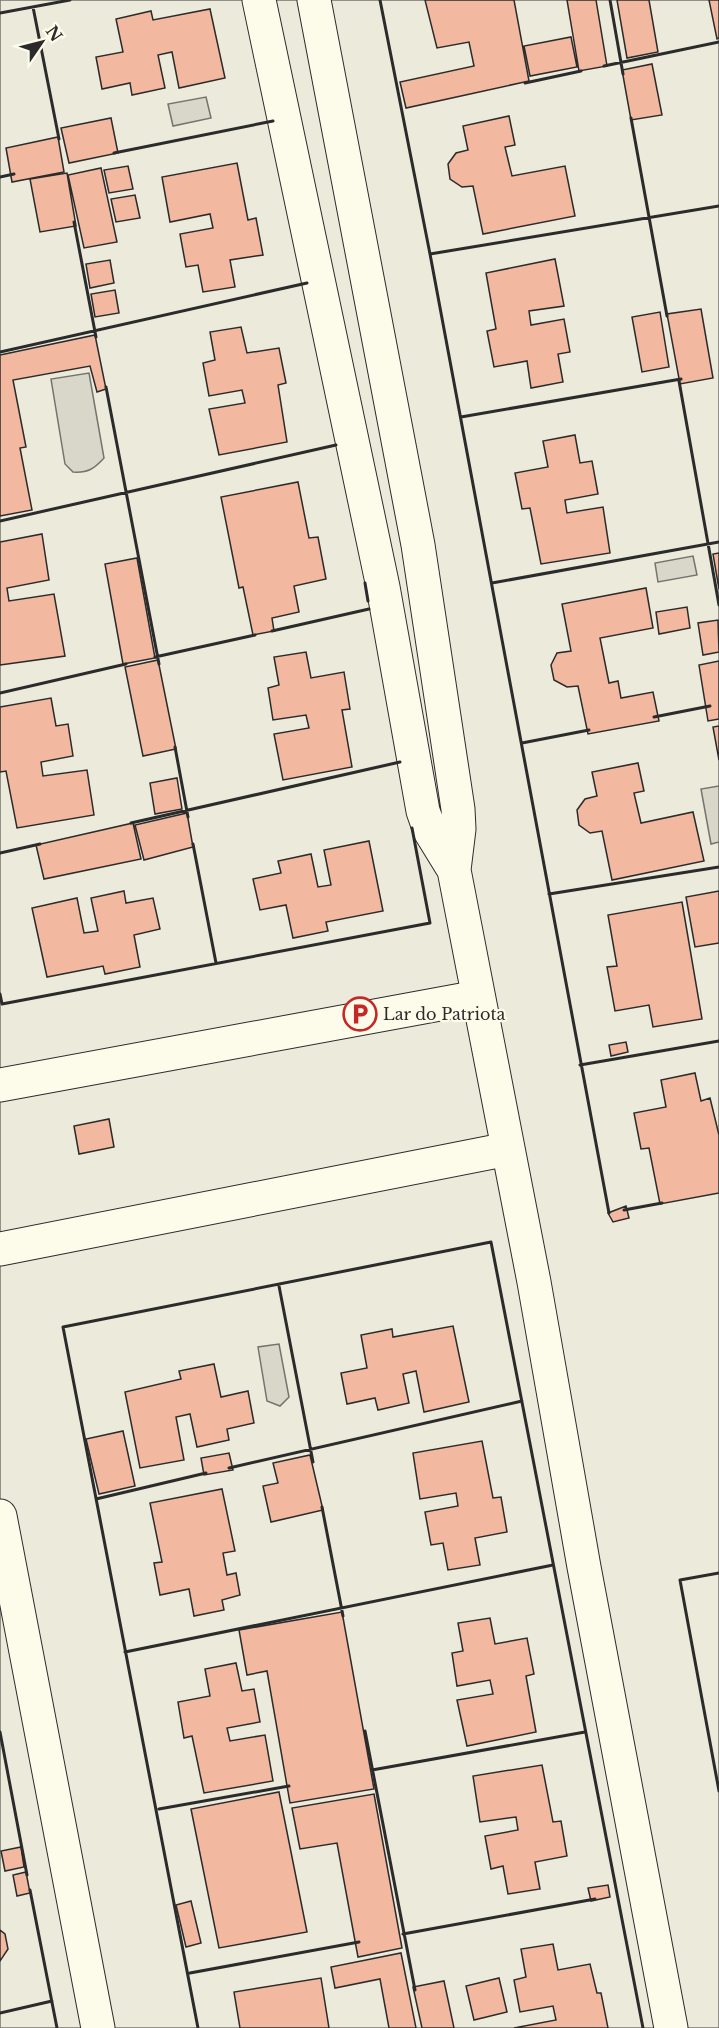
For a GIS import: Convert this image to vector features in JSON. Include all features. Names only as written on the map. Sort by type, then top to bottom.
[{"type":"street","points":[[259,0],[382,587],[423,812],[430,831],[454,870]]},
{"type":"street","points":[[314,0],[418,545],[458,809],[454,870],[671,2028]]},
{"type":"street","points":[[0,1085],[478,997]]},
{"type":"street","points":[[0,1249],[508,1149]]},
{"type":"street","points":[[0,1516],[98,2028]]},
{"type":"shaded area","name":"Lar do Patriota","points":[[0,0],[719,0],[719,2028],[0,2028]]},
{"type":"shaded area","points":[[206,97],[211,118],[173,126],[168,104]]},
{"type":"shaded area","points":[[89,373],[104,458],[90,469],[73,472],[65,464],[51,379]]},
{"type":"shaded area","points":[[693,556],[697,575],[658,582],[655,563]]},
{"type":"shaded area","points":[[719,786],[719,842],[711,844],[701,789]]},
{"type":"shaded area","points":[[279,1344],[289,1397],[280,1406],[267,1401],[258,1347]]},
{"type":"building","points":[[425,0],[514,0],[529,81],[406,108],[400,82],[474,66],[469,42],[437,48]]},
{"type":"building","points":[[567,0],[596,0],[607,66],[579,71]]},
{"type":"building","points":[[617,0],[649,0],[658,52],[627,58]]},
{"type":"building","points":[[709,0],[719,0],[719,38],[717,39]]},
{"type":"building","points":[[210,9],[225,78],[179,88],[172,52],[158,55],[165,88],[132,95],[130,83],[102,89],[96,57],[123,52],[116,19],[151,11],[153,20]]},
{"type":"building","points":[[571,37],[577,67],[530,76],[524,46]]},
{"type":"building","points":[[652,64],[662,115],[631,120],[622,70]]},
{"type":"building","points":[[509,116],[515,145],[505,147],[512,176],[565,166],[575,216],[483,234],[473,186],[462,187],[450,179],[448,164],[456,153],[468,150],[463,126]]},
{"type":"building","points":[[111,118],[118,153],[69,163],[61,128]]},
{"type":"building","points":[[58,137],[64,172],[12,182],[6,148]]},
{"type":"building","points":[[237,163],[248,220],[256,218],[263,255],[230,260],[235,287],[203,292],[198,265],[186,267],[180,234],[213,228],[210,214],[170,222],[162,177]]},
{"type":"building","points":[[128,166],[133,189],[109,193],[104,170]]},
{"type":"building","points":[[101,168],[117,242],[84,248],[68,175]]},
{"type":"building","points":[[67,173],[76,226],[40,232],[30,179]]},
{"type":"building","points":[[135,195],[140,218],[116,222],[111,199]]},
{"type":"building","points":[[555,259],[564,306],[529,311],[531,325],[564,319],[570,352],[558,354],[563,382],[531,388],[527,361],[494,367],[487,331],[496,329],[486,273]]},
{"type":"building","points":[[110,260],[114,283],[90,288],[86,264]]},
{"type":"building","points":[[115,290],[119,313],[95,317],[91,294]]},
{"type":"building","points":[[701,309],[713,378],[680,384],[667,314]]},
{"type":"building","points":[[660,312],[669,367],[642,372],[632,317]]},
{"type":"building","points":[[241,327],[247,353],[279,348],[286,383],[278,385],[287,442],[219,455],[209,409],[245,403],[242,390],[209,396],[203,363],[215,360],[210,332]]},
{"type":"building","points":[[95,335],[106,389],[97,392],[90,366],[13,380],[26,447],[20,448],[32,510],[0,516],[0,355]]},
{"type":"building","points":[[575,435],[580,463],[592,461],[598,494],[565,500],[567,513],[603,507],[610,553],[541,564],[530,508],[522,509],[515,473],[548,467],[543,441]]},
{"type":"building","points":[[298,482],[309,538],[318,537],[326,579],[294,586],[299,612],[272,618],[274,631],[253,635],[243,587],[239,588],[221,497]]},
{"type":"building","points":[[42,534],[49,580],[7,588],[9,601],[54,594],[65,656],[0,665],[0,542]]},
{"type":"building","points":[[719,553],[719,589],[713,554]]},
{"type":"building","points":[[137,558],[155,658],[123,664],[105,564]]},
{"type":"building","points":[[646,588],[653,628],[600,638],[609,683],[618,681],[621,698],[653,692],[659,721],[588,734],[578,686],[567,687],[554,680],[551,665],[557,653],[571,651],[562,604]]},
{"type":"building","points":[[687,607],[690,628],[659,634],[656,612]]},
{"type":"building","points":[[718,620],[719,652],[703,655],[698,623]]},
{"type":"building","points":[[306,652],[311,678],[344,672],[350,709],[342,710],[352,767],[283,780],[274,734],[309,728],[306,715],[273,720],[268,688],[279,685],[274,657]]},
{"type":"building","points":[[158,660],[176,749],[143,756],[125,667]]},
{"type":"building","points":[[719,661],[719,719],[708,721],[699,665]]},
{"type":"building","points":[[51,698],[56,726],[68,724],[73,756],[41,762],[43,776],[87,770],[94,815],[17,828],[6,771],[0,772],[0,707]]},
{"type":"building","points":[[719,726],[719,760],[713,727]]},
{"type":"building","points":[[638,763],[644,791],[634,793],[641,823],[693,812],[704,861],[612,880],[602,831],[590,833],[579,825],[577,810],[585,799],[597,796],[592,772]]},
{"type":"building","points":[[177,778],[182,809],[155,814],[150,783]]},
{"type":"building","points":[[187,813],[193,847],[144,860],[135,825]]},
{"type":"building","points":[[133,823],[141,859],[44,879],[36,845]]},
{"type":"building","points":[[369,841],[383,911],[326,922],[328,931],[293,938],[286,905],[260,910],[253,879],[281,873],[278,861],[311,854],[318,887],[331,885],[324,850]]},
{"type":"building","points":[[124,891],[126,903],[153,898],[160,929],[134,935],[140,967],[105,974],[103,966],[47,977],[32,908],[77,898],[84,933],[98,931],[91,898]]},
{"type":"building","points":[[719,891],[719,943],[695,947],[686,897]]},
{"type":"building","points":[[682,902],[702,1019],[653,1027],[649,1005],[615,1011],[607,967],[617,966],[608,915]]},
{"type":"building","points":[[626,1042],[628,1052],[611,1056],[609,1045]]},
{"type":"building","points":[[695,1073],[701,1101],[710,1098],[719,1135],[719,1193],[660,1204],[649,1148],[641,1149],[634,1113],[666,1107],[661,1080]]},
{"type":"building","points":[[109,1119],[114,1147],[79,1154],[74,1126]]},
{"type":"building","points":[[626,1206],[629,1218],[613,1222],[608,1213]]},
{"type":"building","points":[[453,1326],[469,1402],[424,1412],[416,1371],[403,1374],[409,1403],[378,1410],[375,1398],[347,1404],[341,1373],[367,1368],[361,1335],[392,1329],[393,1337]]},
{"type":"building","points":[[214,1364],[221,1397],[248,1391],[254,1423],[227,1429],[229,1440],[197,1447],[190,1414],[176,1417],[184,1460],[140,1468],[125,1392],[181,1379],[179,1371]]},
{"type":"building","points":[[123,1431],[135,1486],[99,1494],[86,1439]]},
{"type":"building","points":[[482,1441],[493,1498],[501,1497],[507,1532],[475,1538],[480,1565],[448,1570],[443,1543],[431,1545],[425,1512],[458,1506],[456,1493],[420,1499],[413,1453]]},
{"type":"building","points":[[229,1453],[233,1470],[204,1475],[201,1458]]},
{"type":"building","points":[[310,1455],[323,1510],[271,1522],[263,1486],[278,1483],[273,1463]]},
{"type":"building","points":[[222,1489],[235,1551],[223,1553],[227,1575],[236,1573],[240,1595],[222,1600],[224,1610],[194,1616],[189,1589],[160,1595],[154,1563],[162,1562],[150,1503]]},
{"type":"building","points":[[342,1612],[374,1789],[290,1803],[267,1671],[247,1675],[239,1630]]},
{"type":"building","points":[[490,1618],[495,1644],[527,1638],[534,1674],[526,1676],[536,1732],[467,1746],[457,1700],[493,1694],[490,1680],[457,1686],[452,1653],[463,1651],[458,1623]]},
{"type":"building","points":[[236,1663],[242,1691],[254,1689],[260,1722],[227,1728],[230,1741],[265,1735],[273,1781],[204,1793],[192,1736],[184,1738],[178,1702],[210,1696],[205,1669]]},
{"type":"building","points":[[542,1765],[553,1822],[561,1821],[567,1856],[535,1862],[540,1889],[508,1894],[503,1866],[491,1869],[485,1836],[518,1830],[516,1817],[480,1822],[473,1776]]},
{"type":"building","points":[[279,1792],[307,1932],[219,1948],[191,1809]]},
{"type":"building","points":[[374,1794],[402,1948],[358,1957],[337,1843],[300,1849],[292,1808]]},
{"type":"building","points":[[21,1847],[24,1867],[5,1871],[1,1851]]},
{"type":"building","points":[[26,1872],[30,1893],[17,1896],[13,1875]]},
{"type":"building","points":[[608,1885],[610,1897],[591,1901],[588,1888]]},
{"type":"building","points":[[191,1901],[201,1943],[186,1947],[176,1905]]},
{"type":"building","points":[[0,1930],[5,1934],[8,1949],[0,1961]]},
{"type":"building","points":[[553,1944],[558,1970],[590,1964],[597,1993],[601,1993],[608,2028],[514,2028],[556,2020],[553,2006],[520,2012],[514,1980],[526,1977],[521,1949]]},
{"type":"building","points":[[401,1953],[416,2028],[389,2028],[380,1979],[335,1988],[331,1967]]},
{"type":"building","points":[[321,1978],[329,2028],[240,2028],[234,1992]]},
{"type":"building","points":[[499,1978],[507,2012],[474,2020],[466,1986]]},
{"type":"building","points":[[444,1981],[454,2028],[422,2028],[413,1987]]},
{"type":"wall","points":[[0,13],[70,0]]},
{"type":"wall","points":[[380,0],[430,254],[609,1213]]},
{"type":"wall","points":[[610,0],[623,74]]},
{"type":"wall","points":[[33,7],[59,139]]},
{"type":"wall","points":[[604,66],[719,42]]},
{"type":"wall","points":[[525,83],[581,71]]},
{"type":"wall","points":[[631,118],[667,316]]},
{"type":"wall","points":[[114,153],[273,121]]},
{"type":"wall","points":[[0,177],[14,174]]},
{"type":"wall","points":[[430,254],[719,206]]},
{"type":"wall","points":[[74,222],[96,337]]},
{"type":"wall","points":[[0,352],[307,283]]},
{"type":"wall","points":[[461,417],[681,379]]},
{"type":"wall","points":[[679,381],[719,605]]},
{"type":"wall","points":[[106,387],[159,664]]},
{"type":"wall","points":[[0,521],[336,445]]},
{"type":"wall","points":[[492,583],[719,542]]},
{"type":"wall","points":[[365,583],[368,601]]},
{"type":"wall","points":[[272,631],[369,609]]},
{"type":"wall","points":[[155,657],[255,635]]},
{"type":"wall","points":[[0,693],[126,664]]},
{"type":"wall","points":[[654,717],[710,706]]},
{"type":"wall","points":[[522,743],[589,730]]},
{"type":"wall","points":[[175,747],[188,817]]},
{"type":"wall","points":[[131,823],[400,762]]},
{"type":"wall","points":[[0,994],[2,1004],[430,923],[412,828]]},
{"type":"wall","points":[[0,853],[40,844]]},
{"type":"wall","points":[[193,844],[216,963]]},
{"type":"wall","points":[[549,894],[719,867]]},
{"type":"wall","points":[[580,1065],[719,1041]]},
{"type":"wall","points":[[624,1210],[662,1203]]},
{"type":"wall","points":[[198,2028],[63,1327],[491,1242],[643,2028]]},
{"type":"wall","points":[[279,1286],[313,1462]]},
{"type":"wall","points":[[229,1468],[522,1401]]},
{"type":"wall","points":[[96,1499],[206,1473]]},
{"type":"wall","points":[[322,1507],[343,1616]]},
{"type":"wall","points":[[125,1652],[553,1565]]},
{"type":"wall","points":[[719,1573],[680,1580],[719,1791]]},
{"type":"wall","points":[[365,1731],[415,1990]]},
{"type":"wall","points":[[0,1732],[27,1875]]},
{"type":"wall","points":[[372,1770],[585,1732]]},
{"type":"wall","points":[[159,1809],[289,1786]]},
{"type":"wall","points":[[30,1890],[57,2028]]},
{"type":"wall","points":[[403,1934],[595,1899]]},
{"type":"wall","points":[[190,1973],[359,1942]]},
{"type":"wall","points":[[0,2013],[52,2001]]},
{"type":"place","name":"Lar do Patriota","points":[[360,1014]]}]
